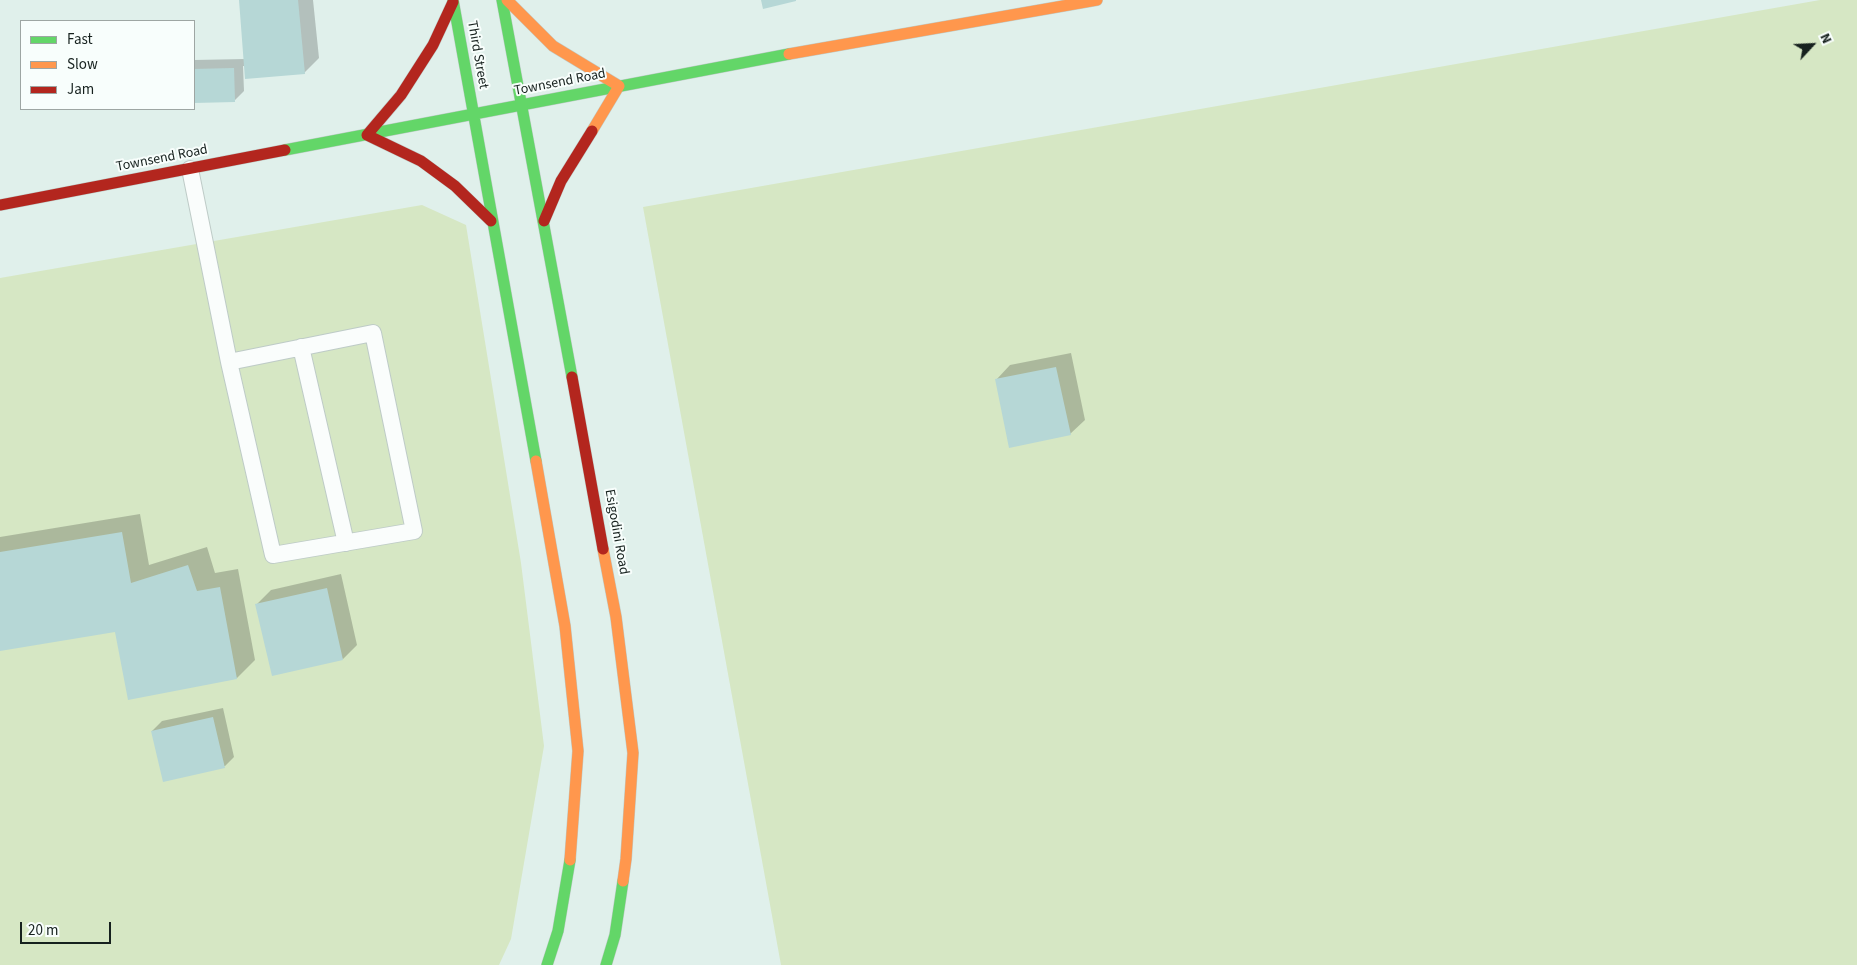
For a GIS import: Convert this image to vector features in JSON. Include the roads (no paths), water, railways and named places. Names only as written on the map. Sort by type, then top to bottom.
[{"type":"main road","points":[[502,0],[522,106]]},
{"type":"main road","points":[[507,0],[553,46],[619,86],[562,181],[544,221]]},
{"type":"main road","name":"Townsend Road","points":[[0,205],[522,106],[835,44],[1096,0]]},
{"type":"main road","points":[[453,1],[433,45],[401,95],[368,135],[421,161],[455,186],[491,221]]},
{"type":"main road","name":"Third Street","points":[[453,1],[472,115]]},
{"type":"main road","name":"Esigodini Road","points":[[522,106],[616,616],[633,753],[626,859],[615,935],[606,965]]},
{"type":"main road","points":[[472,115],[564,626],[578,750],[571,857],[558,931],[547,965]]},
{"type":"lane","points":[[190,168],[229,362],[273,555],[414,531],[373,333],[229,362]]},
{"type":"lane","points":[[301,348],[346,543]]}]
